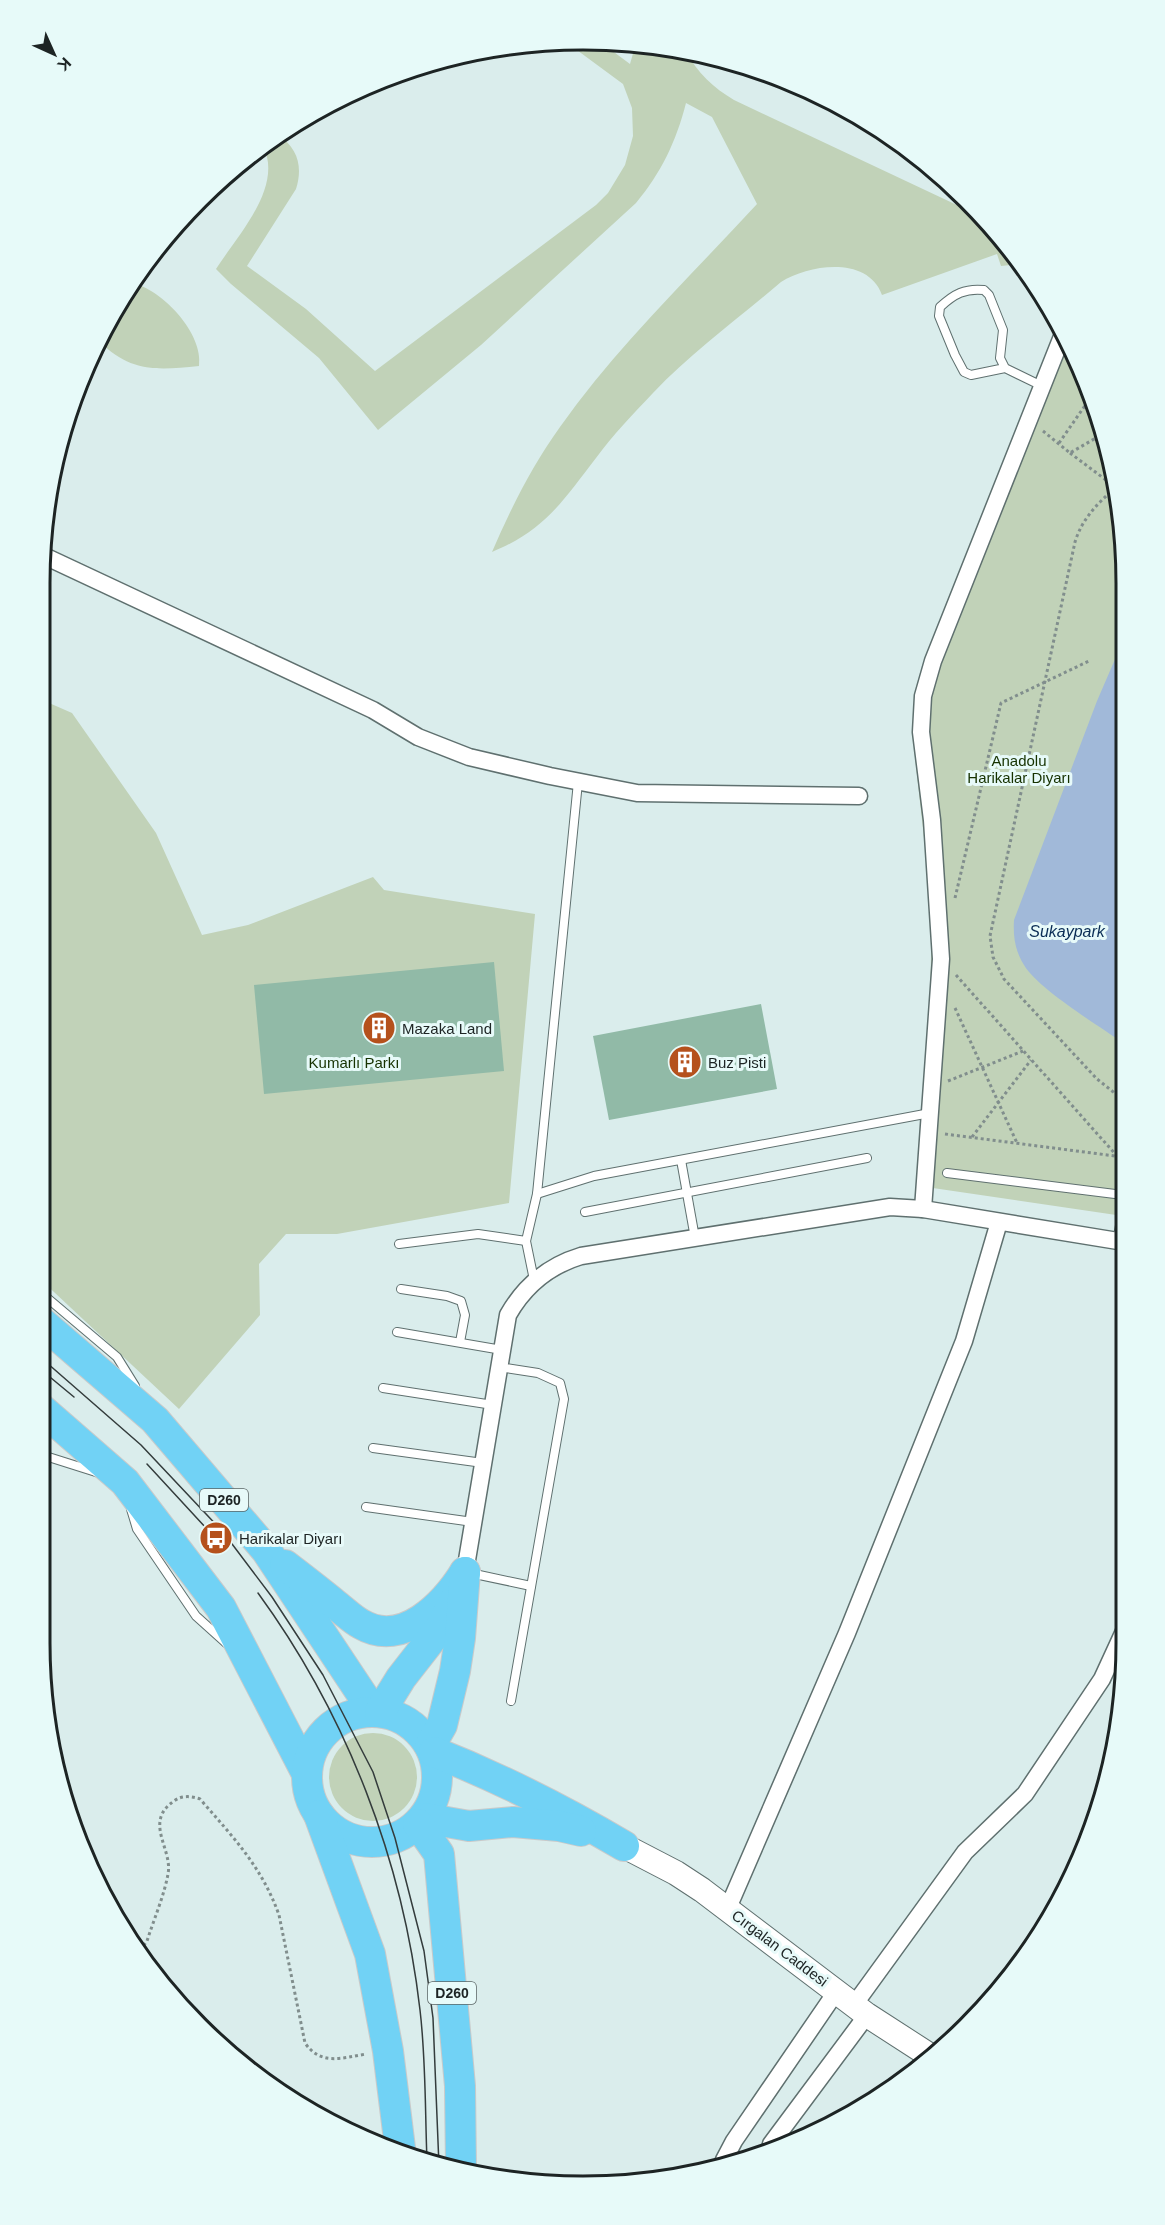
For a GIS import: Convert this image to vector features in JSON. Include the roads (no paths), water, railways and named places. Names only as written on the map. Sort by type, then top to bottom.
[{"type":"highway","name":"D260","points":[[50,1329],[155,1420],[266,1550],[376,1712]]},
{"type":"highway","points":[[50,1417],[125,1482],[221,1608],[307,1774]]},
{"type":"highway","points":[[266,1550],[362,1625],[379,1630],[399,1629],[422,1620],[445,1600],[465,1572]]},
{"type":"highway","points":[[376,1712],[440,1628],[451,1610],[465,1572]]},
{"type":"highway","points":[[432,1749],[442,1725],[455,1671],[465,1572]]},
{"type":"highway","points":[[319,1815],[339,1833],[363,1842],[384,1842],[409,1831],[421,1821],[434,1800],[438,1780],[432,1749],[417,1728],[405,1719],[376,1712],[344,1717],[326,1731],[312,1750],[307,1774],[312,1803],[319,1815],[370,1954],[388,2051],[399,2143]]},
{"type":"highway","points":[[432,1749],[546,1802],[624,1846]]},
{"type":"highway","name":"D260","points":[[421,1821],[439,1854],[460,2086],[461,2161]]},
{"type":"highway","points":[[421,1821],[469,1826],[513,1822],[559,1826],[624,1846]]},
{"type":"street","points":[[923,1209],[940,967],[932,820],[921,732],[923,696],[933,661],[1059,344]]},
{"type":"street","points":[[51,559],[373,710],[403,729],[443,748],[469,756],[578,782],[637,793],[859,796]]},
{"type":"street","points":[[465,1572],[508,1315],[534,1280],[556,1265],[581,1256],[890,1207],[923,1209],[1116,1240]]},
{"type":"street","points":[[728,1908],[847,1633],[960,1352],[999,1222]]},
{"type":"street","points":[[727,2155],[734,2141],[852,2004],[965,1852],[1025,1794],[1102,1678],[1116,1649]]},
{"type":"street","name":"Cırgalan Caddesi","points":[[624,1846],[676,1874],[728,1908],[852,2004],[924,2051]]},
{"type":"street","points":[[773,2140],[852,2004]]},
{"type":"lane","points":[[1005,368],[971,375],[964,372],[954,355],[939,316],[940,307],[953,295],[974,289],[984,290],[989,295],[1003,330],[1000,358],[1005,368],[1042,386]]},
{"type":"lane","points":[[534,1280],[526,1241],[537,1194],[578,782]]},
{"type":"lane","points":[[537,1194],[594,1176],[930,1113]]},
{"type":"lane","points":[[585,1212],[867,1158]]},
{"type":"lane","points":[[681,1160],[695,1238]]},
{"type":"lane","points":[[947,1173],[1116,1194]]},
{"type":"lane","points":[[399,1244],[478,1234],[526,1241]]},
{"type":"lane","points":[[401,1289],[447,1296],[461,1301],[465,1315],[460,1342]]},
{"type":"lane","points":[[50,1300],[117,1357],[155,1420]]},
{"type":"lane","points":[[397,1332],[502,1350]]},
{"type":"lane","points":[[500,1367],[538,1373],[560,1383],[564,1399],[511,1701]]},
{"type":"lane","points":[[383,1388],[493,1405]]},
{"type":"lane","points":[[373,1448],[483,1463]]},
{"type":"lane","points":[[50,1458],[125,1482]]},
{"type":"lane","points":[[366,1507],[473,1522]]},
{"type":"lane","points":[[465,1572],[531,1586]]},
{"type":"water","name":"Sukaypark","points":[[1116,657],[1116,1038],[1084,1017],[1031,975],[1018,954],[1014,926],[1014,920]]},
{"type":"tram line","points":[[50,1366],[141,1445],[223,1532],[272,1597],[323,1675],[373,1772],[395,1838],[424,1951],[433,2018],[439,2155]]},
{"type":"tram line","points":[[50,1377],[74,1397]]},
{"type":"tram line","points":[[147,1464],[218,1541]]},
{"type":"tram line","points":[[258,1593],[290,1640],[344,1739],[385,1845],[412,1954],[420,2010],[427,2152]]},
{"type":"place","name":"Mazaka Land","points":[[379,1028]]},
{"type":"place","name":"Buz Pisti","points":[[685,1062]]},
{"type":"place","name":"Harikalar Diyarı","points":[[216,1538]]},
{"type":"park label","name":"Anadolu Harikalar Diyarı","points":[[1019,768]]},
{"type":"park label","name":"Kumarlı Parkı","points":[[354,1062]]}]
